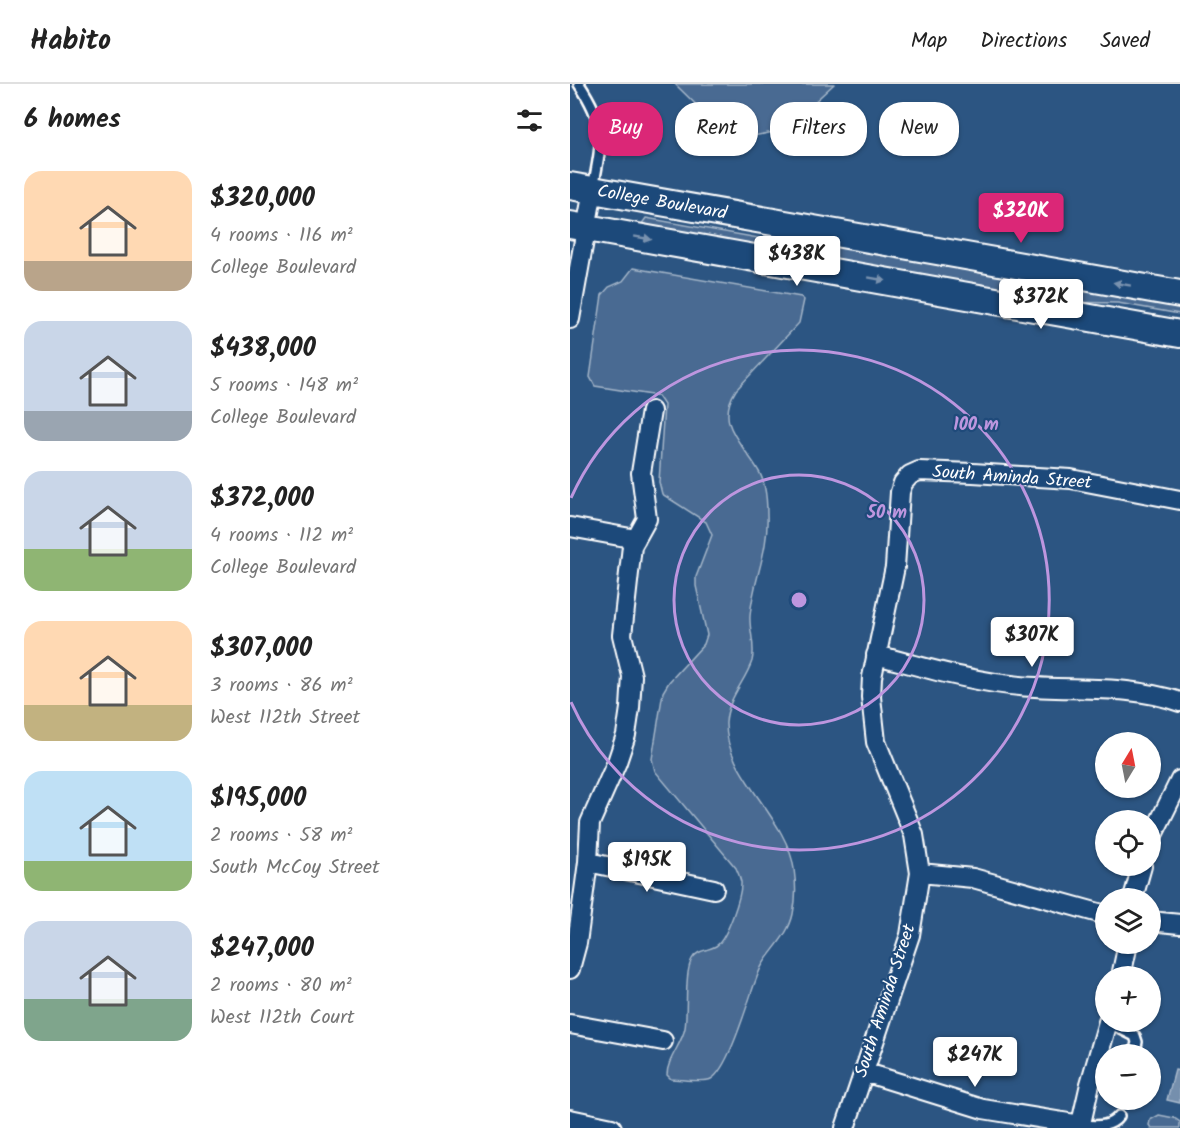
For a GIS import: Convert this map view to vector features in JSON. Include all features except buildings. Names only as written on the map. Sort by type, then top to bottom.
[{"type":"main road","name":"College Boulevard","points":[[581,188],[1180,294]]},
{"type":"main road","points":[[578,227],[1180,334]]},
{"type":"street","points":[[570,319],[581,188]]},
{"type":"street","points":[[570,969],[577,943],[588,862],[590,823],[617,762],[626,735],[630,708],[632,676],[622,635],[632,546],[647,519],[641,472],[651,411]]},
{"type":"street","name":"South Aminda Street","points":[[845,1128],[910,935],[920,873],[914,836],[876,742],[871,697],[876,655],[895,567],[900,492],[903,483],[910,475],[919,471],[962,472],[1071,479],[1180,500]]},
{"type":"street","points":[[570,527],[636,539]]},
{"type":"street","points":[[876,655],[954,674],[1020,686],[1076,687],[1149,693],[1180,702]]},
{"type":"street","points":[[1161,819],[1180,780]]},
{"type":"street","points":[[588,862],[714,889]]},
{"type":"street","points":[[920,873],[973,878],[1095,912]]},
{"type":"street","points":[[1161,922],[1180,924]]},
{"type":"street","points":[[570,1024],[663,1041]]},
{"type":"street","points":[[864,1072],[983,1109],[1081,1126],[1105,1032]]},
{"type":"street","points":[[570,1119],[612,1128]]},
{"type":"lane","points":[[579,84],[594,106],[602,135],[581,188]]},
{"type":"lane","points":[[1127,1032],[1135,1036],[1137,1044]]},
{"type":"lane","points":[[1081,1126],[1104,1126],[1115,1122],[1119,1116]]},
{"type":"shaded area","points":[[675,84],[834,84],[814,102],[770,102],[770,133],[758,135],[758,102],[693,102]]},
{"type":"shaded area","points":[[646,218],[804,246],[837,245],[1180,304],[1180,314],[1118,303],[1059,302],[641,225]]},
{"type":"shaded area","points":[[633,268],[801,297],[804,300],[799,323],[736,390],[728,413],[733,432],[763,480],[767,528],[750,616],[752,661],[727,714],[728,742],[745,778],[789,850],[795,874],[795,903],[788,928],[760,969],[724,1063],[711,1079],[703,1081],[671,1079],[667,1075],[668,1069],[685,1028],[687,982],[692,959],[700,952],[716,946],[725,935],[736,906],[741,882],[736,868],[655,771],[652,759],[663,692],[669,682],[704,644],[707,635],[696,577],[712,535],[706,522],[662,494],[659,482],[664,405],[658,396],[595,386],[590,377],[602,295],[609,287],[623,281]]},
{"type":"shaded area","points":[[1175,1070],[1180,1071],[1180,1103],[1167,1100]]},
{"type":"shaded area","points":[[1159,1115],[1174,1118],[1180,1122],[1180,1128],[1151,1128],[1150,1120]]}]
